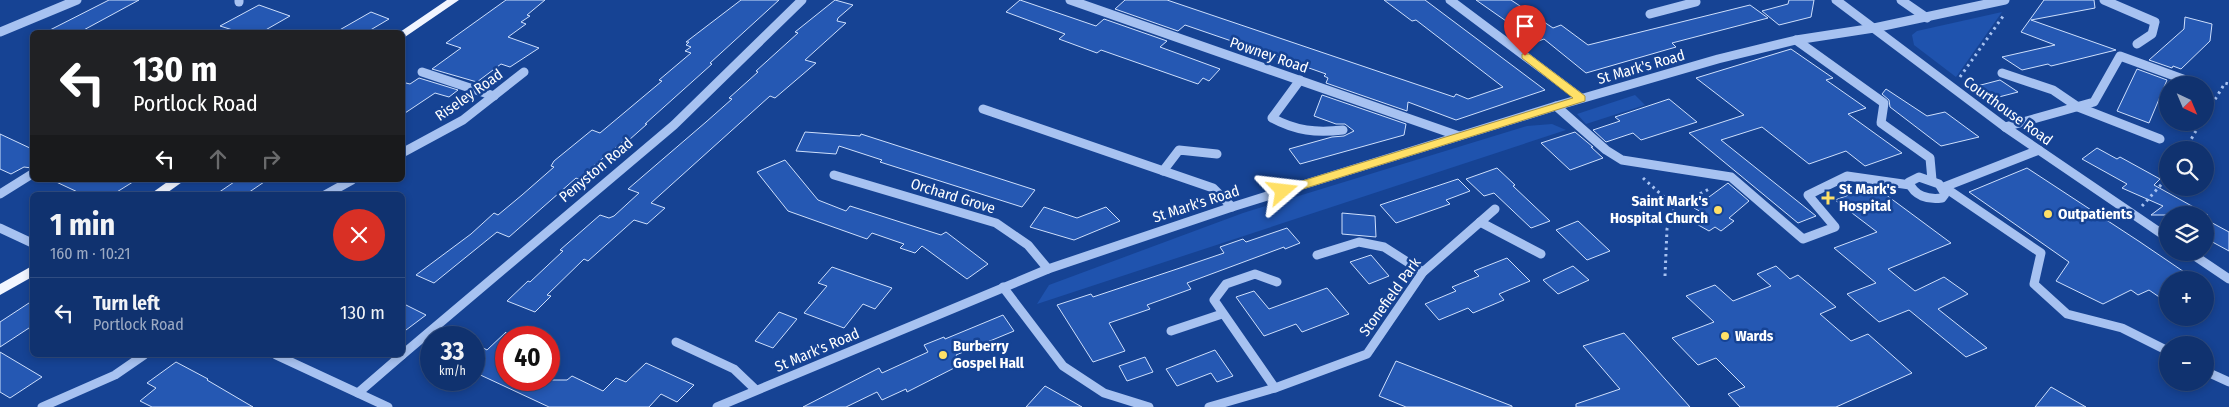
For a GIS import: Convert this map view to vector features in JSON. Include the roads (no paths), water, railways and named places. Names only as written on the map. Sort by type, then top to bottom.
[{"type":"main road","points":[[405,34],[454,0]]},
{"type":"main road","points":[[160,192],[176,182]]},
{"type":"main road","points":[[0,290],[30,272]]},
{"type":"street","points":[[0,32],[77,0]]},
{"type":"street","name":"Penyston Road","points":[[405,352],[674,125],[802,0]]},
{"type":"street","name":"Powney Road","points":[[1070,0],[1459,136]]},
{"type":"street","points":[[1450,0],[1581,98]]},
{"type":"street","name":"Courthouse Road","points":[[1836,0],[2005,127],[2159,232]]},
{"type":"street","points":[[1901,0],[1927,18]]},
{"type":"street","name":"St Mark's Road","points":[[717,407],[1048,269],[1232,206],[1581,98],[1718,59],[1796,40],[1927,18],[2005,0]]},
{"type":"street","points":[[2104,0],[2134,11],[2155,22],[2152,34],[2137,44]]},
{"type":"street","points":[[1650,14],[1698,1]]},
{"type":"street","points":[[2134,11],[2140,4]]},
{"type":"street","points":[[1796,40],[1884,103],[1881,123],[1930,158],[1932,180]]},
{"type":"street","points":[[2005,127],[2094,102],[2120,56],[2175,76]]},
{"type":"street","points":[[422,72],[494,96]]},
{"type":"street","name":"Riseley Road","points":[[405,151],[463,120],[524,72]]},
{"type":"street","points":[[2002,73],[2053,90],[2078,107],[2160,139]]},
{"type":"street","points":[[1300,80],[1272,118],[1284,125],[1312,134],[1342,130]]},
{"type":"street","points":[[1556,106],[1606,150],[1622,160],[1731,177],[1804,239],[1835,227],[1808,195],[1848,176],[1910,185],[1916,192],[1932,199],[1942,198],[1945,189],[2039,150]]},
{"type":"street","points":[[983,109],[1213,188],[1232,206]]},
{"type":"street","points":[[1163,171],[1179,150],[1217,154]]},
{"type":"street","points":[[0,194],[30,175]]},
{"type":"street","name":"Orchard Grove","points":[[834,175],[996,223],[1028,244],[1048,269]]},
{"type":"street","points":[[1910,185],[1909,182],[1914,178],[1932,180],[1960,196],[2041,253],[2034,284],[2067,314],[2122,328],[2159,346]]},
{"type":"street","points":[[330,192],[348,182]]},
{"type":"street","name":"Stonefield Park","points":[[1209,407],[1275,388],[1367,354],[1423,272],[1495,208]]},
{"type":"street","points":[[1480,222],[1540,254]]},
{"type":"street","points":[[0,228],[30,242]]},
{"type":"street","points":[[1317,255],[1359,242],[1384,247],[1423,272]]},
{"type":"street","points":[[2202,261],[2229,279]]},
{"type":"street","points":[[1275,388],[1214,300],[1226,284],[1255,274],[1277,282]]},
{"type":"street","points":[[1003,287],[1063,366],[1104,393],[1149,407]]},
{"type":"street","points":[[1171,331],[1222,314]]},
{"type":"street","points":[[676,342],[734,369],[756,390]]},
{"type":"street","points":[[42,407],[115,376],[141,357]]},
{"type":"street","points":[[280,357],[388,407]]},
{"type":"street","name":"Penyston Road","points":[[358,393],[400,357]]},
{"type":"street","points":[[2214,375],[2229,382]]},
{"type":"place","name":"St Mark's Hospital","points":[[1828,198]]},
{"type":"place","name":"Saint Mark's Hospital Church","points":[[1718,210]]},
{"type":"place","name":"Outpatients","points":[[2048,214]]},
{"type":"place","name":"Wards","points":[[1725,336]]},
{"type":"place","name":"Burberry Gospel Hall","points":[[943,355]]}]
